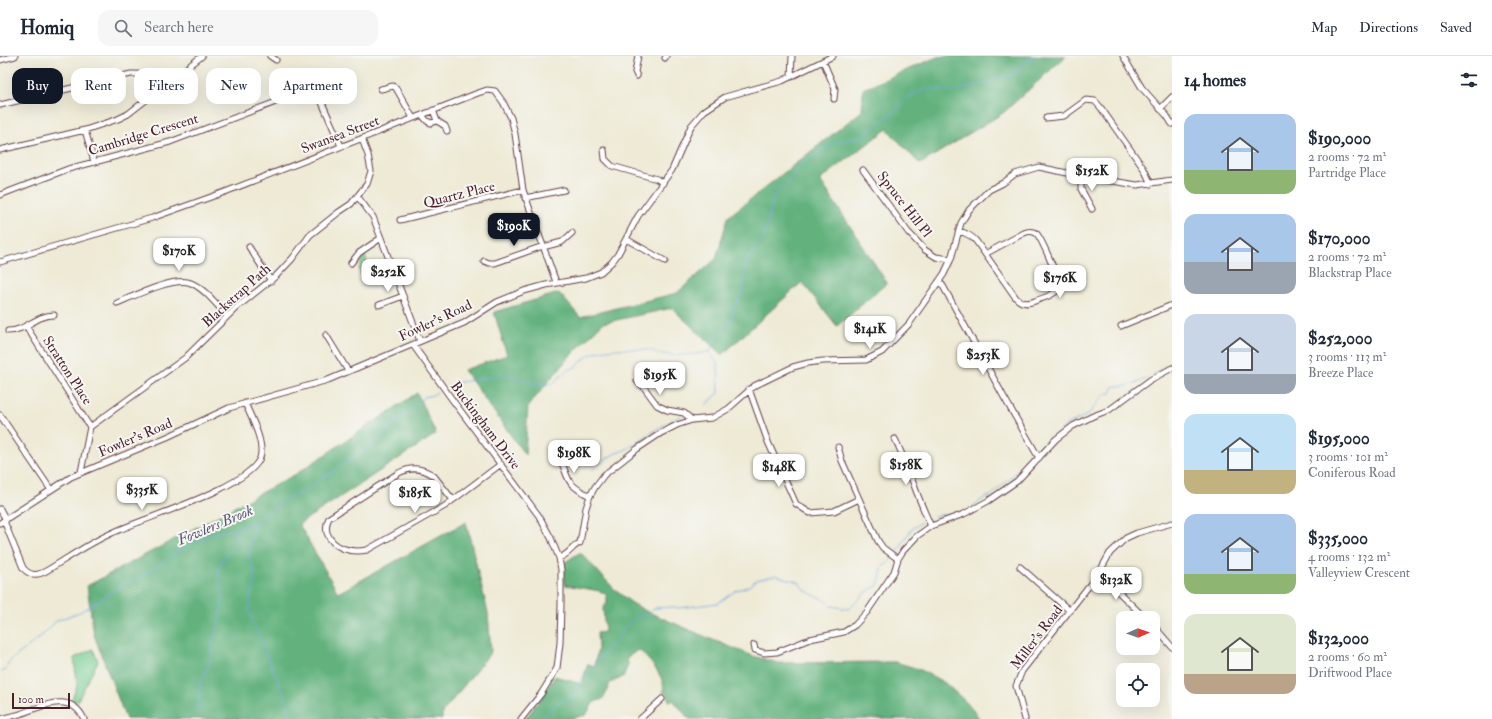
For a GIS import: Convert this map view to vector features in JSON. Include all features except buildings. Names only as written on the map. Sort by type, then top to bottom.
[{"type":"street","points":[[0,60],[15,56]]},
{"type":"street","points":[[270,56],[276,60]]},
{"type":"street","points":[[637,76],[635,72],[638,56]]},
{"type":"street","points":[[791,77],[792,56]]},
{"type":"street","name":"Fowler's Road","points":[[3,521],[81,472],[166,437],[229,408],[328,380],[464,323],[497,302],[524,291],[556,282],[586,278],[601,272],[617,256],[638,216],[673,167],[691,126],[697,117],[708,107],[728,96],[773,84],[791,77],[833,56]]},
{"type":"street","points":[[1123,56],[1142,88],[1172,124]]},
{"type":"street","points":[[185,68],[198,57]]},
{"type":"street","points":[[823,61],[835,89],[834,99]]},
{"type":"street","points":[[0,105],[134,74]]},
{"type":"street","points":[[381,89],[393,86],[396,88],[413,118]]},
{"type":"street","name":"Swansea Street","points":[[0,262],[152,218],[225,192],[483,91],[491,90],[496,93],[505,106],[514,126],[522,190],[556,282]]},
{"type":"street","points":[[1160,109],[1172,96]]},
{"type":"street","points":[[1046,118],[1062,117],[1086,100],[1095,101],[1139,162],[1149,177],[1151,184]]},
{"type":"street","points":[[0,150],[85,130],[112,122],[123,117],[140,104]]},
{"type":"street","name":"Cambridge Crescent","points":[[0,195],[54,174],[170,142],[269,104]]},
{"type":"street","points":[[323,104],[341,146]]},
{"type":"street","points":[[433,110],[437,121],[445,126],[447,131]]},
{"type":"street","points":[[422,115],[431,123],[437,121]]},
{"type":"street","points":[[85,130],[94,162]]},
{"type":"street","name":"Blackstrap Path","points":[[90,427],[185,358],[227,316],[271,280],[292,259],[310,235],[358,197],[367,184],[371,171],[362,139]]},
{"type":"street","points":[[604,150],[605,159],[612,166],[658,179],[662,183]]},
{"type":"street","points":[[559,558],[572,550],[576,544],[580,543],[584,517],[590,496],[604,475],[661,433],[692,420],[712,418],[728,409],[749,389],[768,378],[804,364],[828,360],[864,360],[876,357],[891,345],[904,330],[939,281],[951,259],[966,212],[989,190],[1003,183],[1015,174],[1039,167],[1081,176],[1137,185],[1172,180]]},
{"type":"street","name":"Spruce Hill Pl","points":[[863,170],[908,232],[926,250],[936,257],[951,259]]},
{"type":"street","points":[[1081,176],[1082,189],[1092,209]]},
{"type":"street","name":"Quartz Place","points":[[400,220],[522,190]]},
{"type":"street","points":[[525,198],[564,190]]},
{"type":"street","points":[[358,197],[370,213],[382,238],[420,342]]},
{"type":"street","points":[[959,231],[973,237],[1016,298],[1022,302],[1030,303],[1053,294],[1057,288],[1057,278],[1040,239],[1033,232],[1024,232],[985,254]]},
{"type":"street","points":[[484,261],[495,263],[543,246],[562,242],[572,233]]},
{"type":"street","points":[[351,263],[359,253],[382,238]]},
{"type":"street","points":[[626,239],[665,261]]},
{"type":"street","points":[[249,247],[271,280]]},
{"type":"street","points":[[117,303],[168,283],[185,281],[192,283],[199,288],[227,316]]},
{"type":"street","points":[[939,281],[1039,458]]},
{"type":"street","points":[[379,305],[403,296]]},
{"type":"street","points":[[1121,326],[1172,305]]},
{"type":"street","points":[[8,331],[18,330],[40,318],[54,315]]},
{"type":"street","name":"Stratton Place","points":[[26,326],[90,427]]},
{"type":"street","points":[[326,335],[348,371]]},
{"type":"street","name":"Buckingham Drive","points":[[413,344],[421,358],[501,464],[545,526],[559,558],[561,570],[561,604],[560,643],[557,668],[541,694],[522,719]]},
{"type":"street","points":[[754,645],[755,650],[764,653],[778,652],[810,639],[844,632],[855,625],[867,612],[894,572],[898,559],[912,540],[931,526],[964,514],[988,501],[1017,481],[1056,439],[1073,426],[1109,410],[1150,380],[1172,368]]},
{"type":"street","points":[[637,381],[643,386],[657,405],[667,410],[684,413],[692,420]]},
{"type":"street","points":[[749,389],[768,442],[796,504],[810,513],[834,511],[859,499]]},
{"type":"street","points":[[0,509],[3,521],[23,568],[29,573],[36,574],[46,571],[111,533],[222,488],[250,472],[260,457],[261,447],[245,403]]},
{"type":"street","points":[[0,416],[51,490]]},
{"type":"street","points":[[81,472],[90,427]]},
{"type":"street","points":[[896,439],[931,526]]},
{"type":"street","points":[[838,447],[842,461],[879,542],[898,559]]},
{"type":"street","points":[[558,455],[567,479],[572,486],[590,496]]},
{"type":"street","points":[[453,500],[430,473],[420,469],[402,471],[329,518],[327,521],[326,531],[331,541],[340,547],[356,551],[372,548],[453,500],[501,464]]},
{"type":"street","points":[[1170,524],[1172,529]]},
{"type":"street","name":"Miller's Road","points":[[1025,719],[1016,686],[1022,671],[1099,573],[1110,553],[1126,538],[1137,533],[1170,524]]},
{"type":"street","points":[[1020,568],[1070,611]]},
{"type":"street","points":[[1099,573],[1138,611]]},
{"type":"street","points":[[1160,633],[1172,648]]},
{"type":"street","points":[[640,719],[662,699]]},
{"type":"street","points":[[1,719],[56,702],[74,707],[79,711],[84,719]]},
{"type":"green space","points":[[1066,56],[1003,113],[920,164],[887,129],[820,180],[887,283],[837,326],[802,282],[722,355],[672,308],[603,323],[570,356],[528,406],[525,455],[464,370],[507,355],[494,312],[559,293],[580,317],[677,293],[716,259],[728,217],[862,111],[863,89],[937,57]]},
{"type":"green space","points":[[364,254],[373,278],[365,285],[359,269]]},
{"type":"green space","points":[[417,393],[436,434],[299,524],[338,593],[466,522],[488,613],[491,652],[442,713],[442,719],[126,719],[94,635],[87,586],[296,474]]},
{"type":"green space","points":[[579,553],[583,555],[615,590],[632,603],[646,611],[713,640],[753,656],[779,663],[895,662],[919,669],[945,683],[967,703],[980,719],[689,719],[673,700],[669,701],[668,695],[663,692],[660,675],[639,650],[627,657],[628,665],[623,677],[610,683],[603,699],[594,702],[586,715],[569,719],[525,719],[542,697],[555,676],[581,684],[588,664],[594,666],[598,649],[597,633],[605,632],[603,608],[607,603],[607,595],[600,591],[565,585],[564,563]]},
{"type":"green space","points":[[93,649],[98,661],[77,702],[72,699],[77,686],[74,658]]},
{"type":"waterway","name":"Fowlers Brook","points":[[710,352],[715,338],[731,320],[736,304],[743,292],[744,273],[747,260],[764,237],[774,196],[780,187],[785,186],[806,159],[832,143],[861,138],[879,122],[892,114],[906,98],[922,90],[937,89],[951,91],[991,82],[997,78],[1014,75],[1022,65],[1035,56]]},
{"type":"waterway","name":"Fowlers Brook","points":[[449,387],[456,383],[494,376],[512,376],[531,383],[553,384],[567,370],[576,366],[588,356],[611,349],[650,350],[656,353],[671,355],[687,355],[709,352]]},
{"type":"waterway","points":[[705,406],[719,393],[718,365],[710,352]]},
{"type":"waterway","points":[[1152,376],[1164,367],[1172,364]]},
{"type":"waterway","points":[[1056,435],[1066,425],[1088,415],[1105,394],[1111,393],[1114,386],[1128,386],[1148,378]]},
{"type":"waterway","name":"Fowlers Brook","points":[[1,672],[6,670],[9,662],[44,634],[56,621],[80,612],[123,584],[135,580],[160,565],[177,551],[183,551],[192,543],[223,531],[235,530],[240,526],[252,524],[291,496],[308,490],[322,477],[371,447],[391,425],[404,416],[424,397],[433,395],[437,392]]},
{"type":"waterway","points":[[592,471],[596,466],[614,454],[627,449],[657,429],[681,416]]},
{"type":"waterway","points":[[973,506],[986,497],[991,496],[1032,458]]},
{"type":"waterway","points":[[934,516],[963,512]]},
{"type":"waterway","points":[[897,552],[911,530],[921,522]]},
{"type":"waterway","points":[[252,524],[253,535],[249,552],[255,582],[250,600],[250,615],[284,695],[291,719]]},
{"type":"waterway","points":[[197,709],[200,682],[210,663],[213,642],[220,619],[223,595],[218,570],[222,560],[237,543],[235,531]]},
{"type":"waterway","points":[[652,610],[655,608],[679,608],[718,603],[735,591],[749,586],[756,580],[777,575],[799,582],[802,587],[810,593],[823,599],[831,606],[849,609],[865,593],[878,585],[883,566],[886,565],[893,557]]},
{"type":"waterway","points":[[541,719],[563,699],[574,694],[578,683],[619,637],[623,629],[636,617],[650,614]]}]
